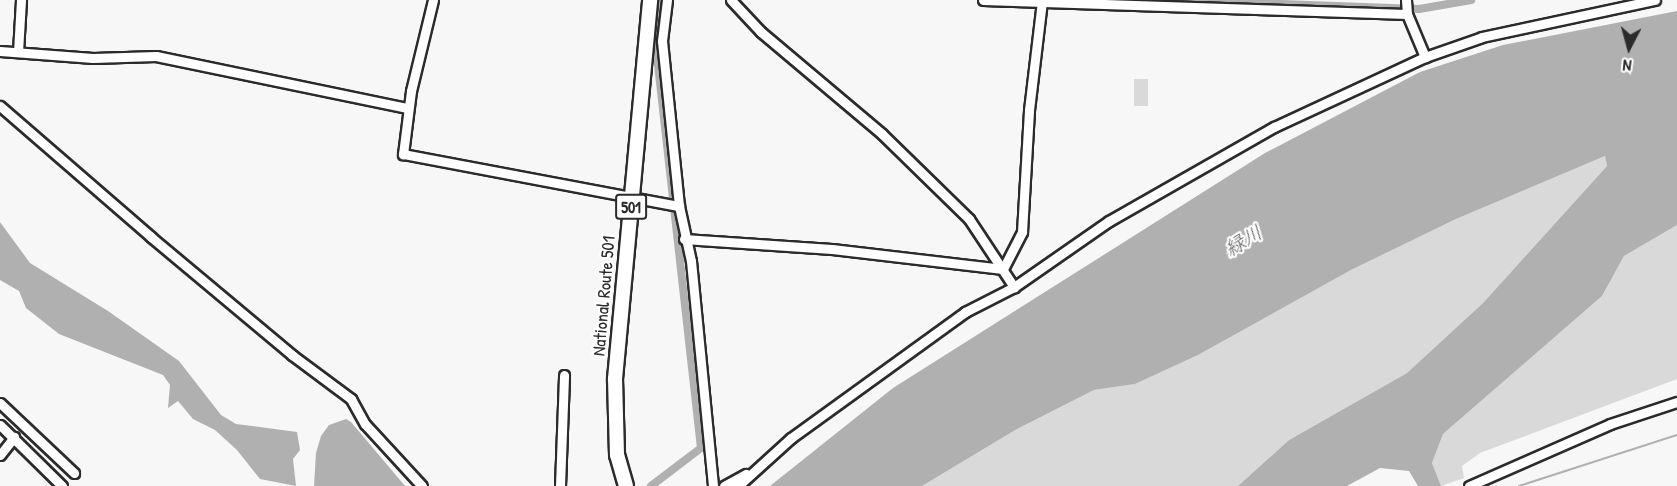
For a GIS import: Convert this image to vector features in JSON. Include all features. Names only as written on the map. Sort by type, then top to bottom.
[{"type":"highway","name":"National Route 501","points":[[627,486],[617,455],[614,414],[650,0]]},
{"type":"street","points":[[18,52],[21,0]]},
{"type":"street","points":[[434,0],[408,108],[403,153],[618,191],[632,197],[674,205]]},
{"type":"street","points":[[667,0],[661,33],[674,205],[691,261],[713,486]]},
{"type":"street","points":[[731,0],[761,33],[882,134],[961,211],[1014,287]]},
{"type":"street","points":[[983,0],[1407,7],[1425,57]]},
{"type":"street","points":[[724,486],[751,472],[939,330],[1014,287],[1085,236],[1274,127],[1425,57],[1482,38],[1655,0]]},
{"type":"street","points":[[1003,269],[1022,232],[1029,110],[1042,2]]},
{"type":"street","points":[[0,51],[93,58],[156,56],[408,108]]},
{"type":"street","points":[[0,106],[292,355],[351,399],[365,424],[423,486]]},
{"type":"street","points":[[684,239],[832,249],[1003,269]]},
{"type":"street","points":[[560,486],[564,375]]},
{"type":"street","points":[[1469,486],[1610,424],[1677,402]]},
{"type":"street","points":[[0,403],[74,473]]},
{"type":"street","points":[[0,424],[62,486]]},
{"type":"street","points":[[0,456],[14,436]]},
{"type":"street","points":[[738,486],[751,472]]},
{"type":"shaded area","points":[[1134,79],[1148,79],[1148,106],[1134,106]]},
{"type":"shaded area","points":[[1605,156],[1607,166],[1483,303],[1407,373],[1289,440],[1238,486],[922,486],[1017,429],[1094,390],[1135,384],[1198,355],[1351,270],[1456,219]]},
{"type":"shaded area","points":[[1677,225],[1677,379],[1480,453],[1462,466],[1464,478],[1441,486],[1432,463],[1443,434],[1602,296],[1624,256]]},
{"type":"water","name":"緑川","points":[[1677,11],[1677,225],[1624,256],[1602,296],[1443,434],[1432,463],[1441,486],[1418,486],[1409,471],[1380,468],[1347,486],[1238,486],[1289,440],[1407,373],[1483,303],[1607,166],[1605,156],[1456,219],[1351,270],[1198,355],[1135,384],[1094,390],[1017,429],[922,486],[770,486],[893,388],[1265,153],[1420,72],[1503,45]]},
{"type":"water","points":[[0,222],[30,263],[108,311],[179,361],[221,415],[236,424],[297,432],[300,450],[293,459],[296,486],[260,479],[237,450],[215,430],[193,419],[178,401],[168,408],[170,385],[163,375],[59,334],[26,308],[19,291],[0,280]]},
{"type":"water","points":[[346,419],[405,486],[314,486],[316,453],[321,436],[329,425]]},
{"type":"waterway","points":[[651,486],[701,448],[655,40],[660,0]]},
{"type":"waterway","points":[[1173,0],[1419,9],[1471,0]]},
{"type":"waterway","points":[[1519,486],[1677,435]]}]
